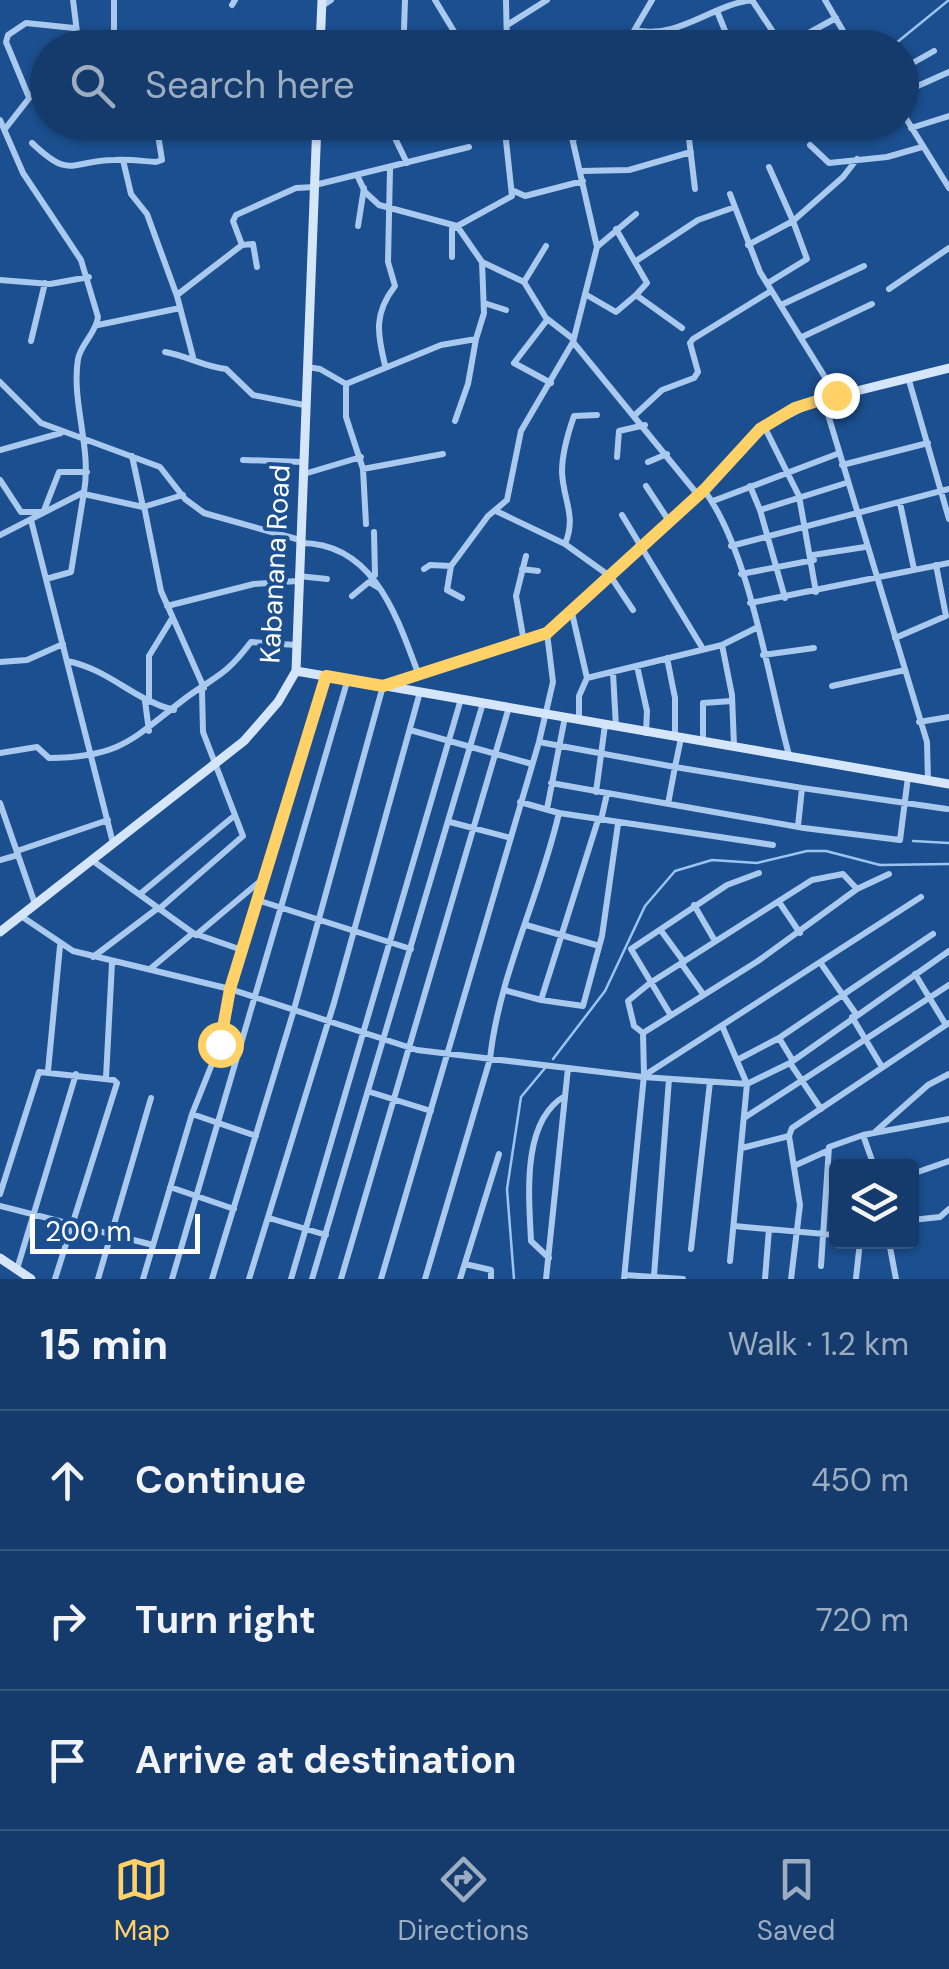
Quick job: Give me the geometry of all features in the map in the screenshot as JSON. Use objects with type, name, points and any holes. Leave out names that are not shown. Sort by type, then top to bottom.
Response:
[{"type":"street","points":[[46,579],[70,572],[87,472],[78,360],[97,325],[89,277],[74,246],[22,173],[2,124],[28,95],[6,42],[8,35],[22,24],[74,28],[72,0]]},
{"type":"street","points":[[114,0],[114,30]]},
{"type":"street","points":[[404,30],[405,0]]},
{"type":"street","points":[[435,0],[453,30]]},
{"type":"street","points":[[506,0],[508,30]]},
{"type":"street","points":[[509,24],[548,0]]},
{"type":"street","points":[[652,0],[636,30],[671,29],[735,2],[753,0],[772,30]]},
{"type":"street","points":[[708,0],[724,30]]},
{"type":"street","points":[[826,0],[843,30]]},
{"type":"street","points":[[322,30],[325,2]]},
{"type":"street","points":[[814,30],[836,18]]},
{"type":"street","points":[[919,59],[934,51]]},
{"type":"street","points":[[919,85],[949,72]]},
{"type":"street","points":[[919,125],[949,116]]},
{"type":"street","points":[[0,151],[9,139]]},
{"type":"street","points":[[32,143],[53,163],[66,168],[123,160],[162,160],[159,140]]},
{"type":"street","name":"Kabanana Road","points":[[0,932],[213,766],[267,717],[296,670],[316,140]]},
{"type":"street","points":[[396,140],[408,164]]},
{"type":"street","points":[[507,140],[514,190]]},
{"type":"street","points":[[689,140],[695,188]]},
{"type":"street","points":[[918,140],[949,188]]},
{"type":"street","points":[[462,598],[447,590],[451,566],[508,494],[521,431],[574,340],[597,247],[573,142]]},
{"type":"street","points":[[810,144],[829,162],[896,155],[922,146]]},
{"type":"street","points":[[242,245],[233,221],[236,215],[298,187],[358,177],[469,147]]},
{"type":"street","points":[[581,170],[629,170],[691,152]]},
{"type":"street","points":[[748,245],[793,221],[843,178],[856,159]]},
{"type":"street","points":[[123,160],[130,194],[147,214],[194,357]]},
{"type":"street","points":[[636,414],[662,390],[694,378],[698,372],[690,343],[807,259],[769,167]]},
{"type":"street","points":[[385,365],[377,332],[380,306],[395,286],[388,262],[390,169]]},
{"type":"street","points":[[358,177],[364,188],[390,211],[440,218],[457,226],[482,262],[524,282],[547,320],[574,340],[667,454],[713,501],[750,604],[789,755]]},
{"type":"street","points":[[514,190],[525,196],[584,181]]},
{"type":"street","points":[[358,226],[364,188]]},
{"type":"street","points":[[452,257],[451,233],[457,226],[486,207],[503,202],[514,190]]},
{"type":"street","points":[[730,194],[748,245],[770,287],[836,395]]},
{"type":"street","points":[[636,261],[698,220],[735,207]]},
{"type":"street","points":[[597,247],[636,214]]},
{"type":"street","points":[[585,294],[616,312],[647,283],[616,229]]},
{"type":"street","points":[[177,296],[242,245],[254,244],[257,267]]},
{"type":"street","points":[[524,282],[546,246]]},
{"type":"street","points":[[890,289],[949,248]]},
{"type":"street","points":[[455,421],[468,384],[484,304],[482,262]]},
{"type":"street","points":[[780,305],[864,266]]},
{"type":"street","points":[[0,280],[45,283],[89,277]]},
{"type":"street","points":[[31,341],[45,283]]},
{"type":"street","points":[[636,295],[682,328]]},
{"type":"street","points":[[484,304],[506,310]]},
{"type":"street","points":[[802,337],[872,304]]},
{"type":"street","points":[[97,325],[180,308]]},
{"type":"street","points":[[547,320],[514,363],[551,383]]},
{"type":"street","points":[[306,367],[320,369],[346,384],[379,372],[385,365],[476,339]]},
{"type":"street","points":[[165,352],[194,357],[209,368],[226,369],[252,395],[304,405]]},
{"type":"street","points":[[383,686],[547,633],[701,492],[764,426],[823,398],[949,368]]},
{"type":"street","points":[[908,377],[947,492],[949,519]]},
{"type":"street","points":[[0,382],[34,419],[132,454],[164,470],[183,495],[208,515],[338,551],[375,576]]},
{"type":"street","points":[[346,384],[346,417],[363,469],[366,524]]},
{"type":"street","points":[[823,398],[864,547],[927,742],[928,781]]},
{"type":"street","points":[[565,544],[572,528],[562,473],[567,439],[574,416],[597,415]]},
{"type":"street","points":[[617,458],[619,431],[644,426]]},
{"type":"street","points":[[764,426],[799,496],[814,557],[816,592]]},
{"type":"street","points":[[0,450],[63,432]]},
{"type":"street","points":[[842,465],[928,443]]},
{"type":"street","points":[[92,958],[159,908],[243,836],[203,732],[203,689],[167,606],[132,454]]},
{"type":"street","points":[[363,469],[443,454]]},
{"type":"street","points":[[648,462],[667,454]]},
{"type":"street","points":[[713,501],[837,454]]},
{"type":"street","points":[[302,474],[361,456]]},
{"type":"street","points":[[243,460],[303,462]]},
{"type":"street","points":[[43,513],[60,472],[87,472]]},
{"type":"street","points":[[0,480],[21,512],[43,513]]},
{"type":"street","points":[[760,510],[846,483]]},
{"type":"street","points":[[646,486],[670,521]]},
{"type":"street","points":[[750,486],[770,535],[785,598]]},
{"type":"street","points":[[731,546],[808,528],[856,511],[947,492]]},
{"type":"street","points":[[0,535],[84,493],[143,507],[183,495]]},
{"type":"street","points":[[900,503],[914,569]]},
{"type":"street","points":[[496,511],[565,544],[611,577],[633,610]]},
{"type":"street","points":[[622,515],[644,545],[703,649]]},
{"type":"street","points":[[31,520],[114,846]]},
{"type":"street","points":[[374,532],[375,576],[418,672]]},
{"type":"street","points":[[741,574],[864,547]]},
{"type":"street","points":[[524,643],[516,596],[526,556]]},
{"type":"street","points":[[750,604],[876,581],[949,562]]},
{"type":"street","points":[[424,569],[430,565],[451,566]]},
{"type":"street","points":[[894,638],[944,617],[947,605],[936,565]]},
{"type":"street","points":[[522,569],[538,572]]},
{"type":"street","points":[[167,606],[254,584],[297,578],[326,580]]},
{"type":"street","points":[[352,596],[369,582],[380,588]]},
{"type":"street","points":[[572,613],[587,678],[578,696],[578,720]]},
{"type":"street","points":[[150,730],[144,714],[150,656],[172,619]]},
{"type":"street","points":[[587,678],[722,645],[756,628]]},
{"type":"street","points":[[381,1279],[539,742],[553,682],[547,633]]},
{"type":"street","points":[[0,752],[37,747],[49,758],[118,747],[150,730],[229,672],[251,642],[296,645]]},
{"type":"street","points":[[0,662],[27,660],[62,644]]},
{"type":"street","points":[[722,645],[732,702],[734,746]]},
{"type":"street","points":[[763,656],[814,648]]},
{"type":"street","points":[[668,658],[678,738],[668,804]]},
{"type":"street","points":[[67,661],[112,675],[147,702],[174,710]]},
{"type":"street","points":[[637,666],[647,711],[646,732]]},
{"type":"street","points":[[296,670],[347,682],[461,698],[949,784]]},
{"type":"street","points":[[832,686],[905,670]]},
{"type":"street","points":[[596,792],[610,727],[613,673]]},
{"type":"street","points":[[143,1279],[192,1114],[220,1044],[230,989],[326,676]]},
{"type":"street","points":[[172,1279],[347,682]]},
{"type":"street","points":[[212,1279],[294,1013],[383,686]]},
{"type":"street","points":[[250,1279],[420,692]]},
{"type":"street","points":[[290,1279],[365,1036],[461,698]]},
{"type":"street","points":[[312,1279],[483,702]]},
{"type":"street","points":[[703,742],[704,703],[732,702]]},
{"type":"street","points":[[342,1279],[508,707]]},
{"type":"street","points":[[918,722],[949,716]]},
{"type":"street","points":[[547,810],[565,717]]},
{"type":"street","points":[[410,730],[532,764]]},
{"type":"street","points":[[539,742],[802,788],[948,808]]},
{"type":"street","points":[[550,782],[900,840],[908,777]]},
{"type":"street","points":[[798,826],[802,788]]},
{"type":"street","points":[[541,1000],[607,794]]},
{"type":"street","points":[[520,802],[618,824],[773,845]]},
{"type":"street","points":[[0,803],[4,828],[36,905]]},
{"type":"street","points":[[425,1279],[490,1059],[494,1023],[559,813]]},
{"type":"street","points":[[140,894],[234,816]]},
{"type":"street","points":[[0,860],[108,820]]},
{"type":"street","points":[[450,822],[510,838]]},
{"type":"street","points":[[504,990],[583,1006],[608,902],[618,824]]},
{"type":"street","points":[[94,861],[195,934],[242,950]]},
{"type":"street","points":[[670,1014],[631,950],[662,932],[694,905],[758,873]]},
{"type":"street","points":[[643,1033],[634,1026],[628,1001],[650,983],[715,940],[829,875],[843,874],[856,889]]},
{"type":"street","points":[[643,1033],[800,933],[856,889],[889,874]]},
{"type":"street","points":[[149,970],[265,878]]},
{"type":"street","points":[[644,1076],[921,897]]},
{"type":"street","points":[[257,900],[411,948]]},
{"type":"street","points":[[779,902],[800,933]]},
{"type":"street","points":[[694,905],[715,940]]},
{"type":"street","points":[[22,916],[60,946],[92,958],[230,989],[384,1042],[490,1059],[747,1084],[792,1062],[949,951]]},
{"type":"street","points":[[526,925],[596,945]]},
{"type":"street","points":[[662,932],[702,994]]},
{"type":"street","points":[[740,1059],[778,1038],[933,934]]},
{"type":"street","points":[[48,1071],[60,946]]},
{"type":"street","points":[[106,1078],[112,963]]},
{"type":"street","points":[[822,964],[882,1067]]},
{"type":"street","points":[[791,1279],[800,1205],[789,1136],[792,1128],[948,1024],[916,974]]},
{"type":"street","points":[[744,1118],[804,1084],[949,985]]},
{"type":"street","points":[[722,1028],[740,1059],[747,1084],[730,1261]]},
{"type":"street","points":[[643,1033],[644,1076],[624,1277],[683,1279]]},
{"type":"street","points":[[778,1038],[822,1109]]},
{"type":"street","points":[[546,1279],[568,1068]]},
{"type":"street","points":[[0,1194],[39,1072],[106,1078],[116,1083],[55,1279]]},
{"type":"street","points":[[17,1269],[76,1074]]},
{"type":"street","points":[[874,1132],[928,1084],[949,1074]]},
{"type":"street","points":[[654,1276],[669,1078]]},
{"type":"street","points":[[691,1249],[710,1081]]},
{"type":"street","points":[[370,1092],[431,1110]]},
{"type":"street","points":[[549,1258],[531,1241],[529,1188],[541,1124],[550,1105],[566,1095]]},
{"type":"street","points":[[98,1279],[151,1098]]},
{"type":"street","points":[[192,1114],[256,1136]]},
{"type":"street","points":[[796,1165],[863,1134],[949,1118]]},
{"type":"street","points":[[863,1134],[872,1159]]},
{"type":"street","points":[[742,1148],[789,1136]]},
{"type":"street","points":[[821,1266],[830,1175],[827,1151]]},
{"type":"street","points":[[460,1279],[499,1154]]},
{"type":"street","points":[[919,1172],[949,1162]]},
{"type":"street","points":[[170,1187],[234,1209]]},
{"type":"street","points":[[0,1206],[152,1246]]},
{"type":"street","points":[[919,1219],[940,1216],[949,1209]]},
{"type":"street","points":[[269,1218],[326,1235]]},
{"type":"street","points":[[734,1226],[829,1234]]},
{"type":"street","points":[[765,1279],[769,1230]]},
{"type":"street","points":[[856,1278],[859,1249]]},
{"type":"street","points":[[890,1249],[896,1279]]},
{"type":"street","points":[[0,1258],[31,1279]]},
{"type":"street","points":[[465,1264],[491,1270],[491,1279]]},
{"type":"waterway","points":[[912,30],[949,0]]},
{"type":"waterway","points":[[913,841],[949,843]]},
{"type":"waterway","points":[[553,1059],[605,991],[645,906],[675,871],[712,860],[757,863],[807,851],[826,851],[880,865],[949,864]]},
{"type":"waterway","points":[[514,1279],[507,1189],[521,1097],[545,1068]]},
{"type":"route","points":[[220,1044],[230,989],[326,676],[383,686],[547,633],[704,490],[760,429],[795,408],[836,395]]}]
